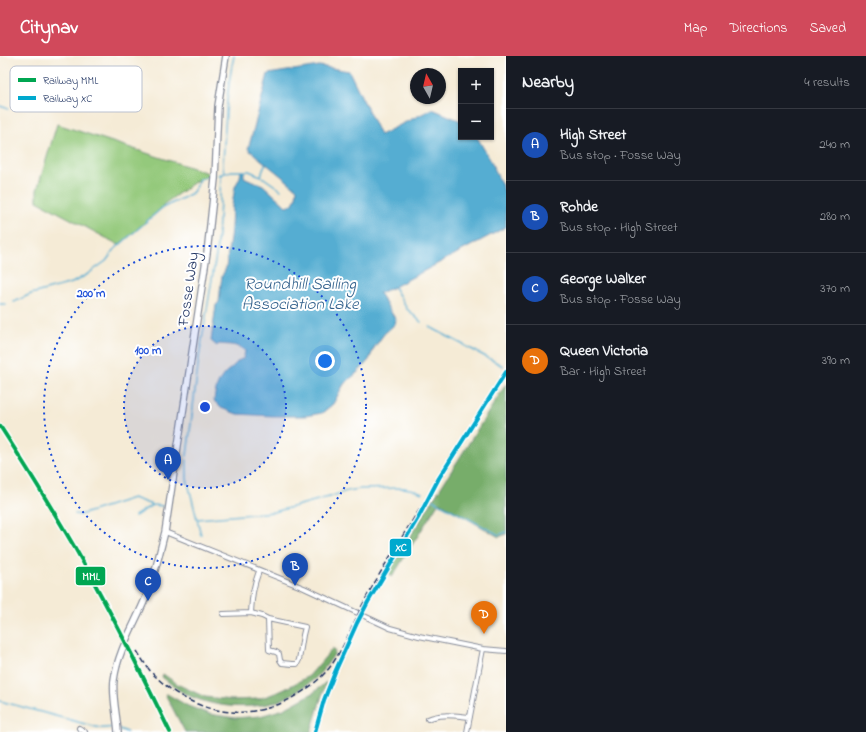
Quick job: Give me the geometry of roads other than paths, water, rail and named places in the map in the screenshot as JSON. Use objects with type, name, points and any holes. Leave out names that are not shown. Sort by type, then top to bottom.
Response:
[{"type":"street","name":"Fosse Way","points":[[118,732],[114,702],[117,664],[146,597],[154,574],[165,532],[207,253],[215,171],[218,106],[226,56]]},
{"type":"street","points":[[165,532],[304,588],[390,628],[419,636],[483,649],[506,652]]},
{"type":"street","points":[[251,613],[254,583],[259,571]]},
{"type":"street","points":[[223,614],[251,613],[290,625],[305,627],[297,664],[282,663],[279,654],[269,650],[268,619]]},
{"type":"street","points":[[467,732],[483,649]]},
{"type":"street","points":[[428,720],[434,716],[452,715],[470,717]]},
{"type":"street","points":[[79,728],[85,732]]},
{"type":"water","name":"Roundhill Sailing Association Lake","points":[[319,66],[349,71],[380,135],[432,109],[458,120],[458,140],[479,140],[492,163],[506,195],[506,227],[394,287],[379,293],[396,320],[395,324],[384,334],[374,348],[369,360],[344,384],[333,404],[322,413],[305,416],[237,414],[221,408],[214,401],[217,385],[221,378],[238,361],[243,359],[245,351],[240,347],[233,345],[219,344],[217,346],[211,341],[216,305],[219,302],[222,276],[226,268],[235,187],[241,171],[244,171],[244,177],[263,185],[286,206],[293,204],[296,197],[297,189],[248,149],[268,74]]},
{"type":"waterway","points":[[224,173],[223,165],[226,110],[234,56]]},
{"type":"waterway","points":[[0,106],[9,109]]},
{"type":"waterway","points":[[261,176],[265,164]]},
{"type":"waterway","points":[[218,175],[232,171],[249,171],[261,176],[281,190]]},
{"type":"waterway","points":[[187,456],[199,358],[216,255],[221,174]]},
{"type":"waterway","points":[[14,302],[31,294],[72,283],[88,274],[106,261],[115,249],[162,208],[192,193],[197,186],[199,179],[214,175]]},
{"type":"waterway","points":[[394,287],[407,309],[421,322]]},
{"type":"waterway","points":[[0,304],[6,304]]},
{"type":"waterway","points":[[430,327],[503,366]]},
{"type":"waterway","points":[[187,460],[187,479],[201,535]]},
{"type":"waterway","points":[[197,519],[274,512],[347,491],[360,489],[404,488],[422,493]]},
{"type":"waterway","points":[[75,514],[80,515],[133,498],[152,505],[164,506]]},
{"type":"waterway","points":[[433,500],[499,535],[506,532]]},
{"type":"waterway","points":[[135,516],[152,505]]},
{"type":"waterway","points":[[0,701],[100,728],[116,728]]},
{"type":"waterway","points":[[119,729],[127,732]]},
{"type":"railway","points":[[137,651],[151,672],[169,688],[184,698],[218,710],[236,712],[254,711],[272,707],[296,696],[317,681],[330,667],[345,643],[374,584],[439,478]]},
{"type":"rail line","name":"XC","points":[[315,732],[324,700],[335,672],[368,602],[418,518],[439,478],[506,372]]},
{"type":"rail line","name":"MML","points":[[0,426],[48,502],[88,571],[124,639],[170,732]]},
{"type":"place","name":"High Street","points":[[168,480]]},
{"type":"place","name":"Rohde","points":[[295,586]]},
{"type":"place","name":"George Walker","points":[[148,601]]},
{"type":"place","name":"Queen Victoria","points":[[484,634]]}]
